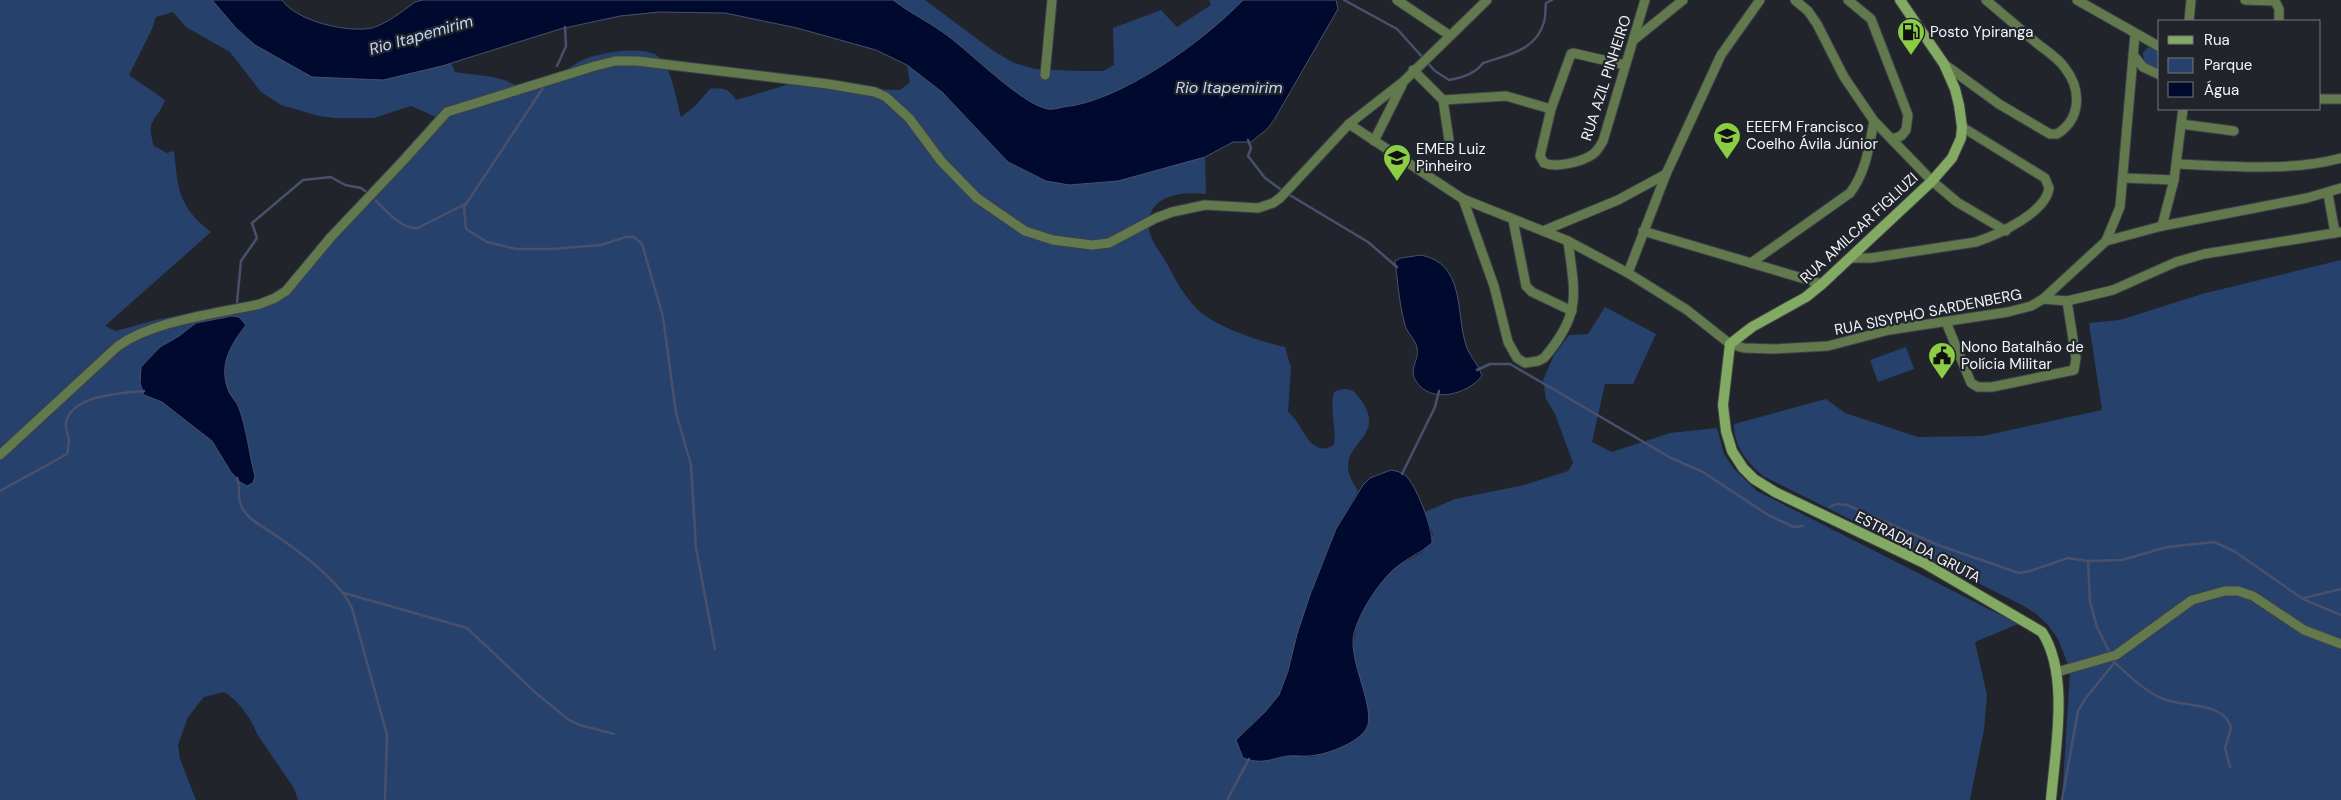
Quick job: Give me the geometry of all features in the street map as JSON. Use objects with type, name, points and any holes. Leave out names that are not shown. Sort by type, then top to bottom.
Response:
[{"type":"main road","points":[[1900,0],[1944,64],[1955,89],[1962,127]]},
{"type":"main road","name":"RUA AMILCAR FIGLIUZI","points":[[1730,344],[1752,327],[1798,302],[1855,258],[1932,181],[1952,158],[1957,148],[1962,127]]},
{"type":"main road","name":"ESTRADA DA GRUTA","points":[[1730,344],[1723,405],[1726,431],[1732,451],[1742,468],[1775,492],[1924,564],[2042,632],[2050,645],[2057,672],[2057,721],[2051,800]]},
{"type":"street","points":[[1045,75],[1052,0]]},
{"type":"street","points":[[1397,0],[1449,35]]},
{"type":"street","points":[[0,454],[118,346],[134,335],[153,328],[260,304],[275,298],[286,290],[331,237],[447,112],[595,66],[615,62],[637,61],[828,84],[874,92],[886,97],[909,118],[940,161],[977,198],[1025,231],[1053,240],[1092,245],[1109,244],[1156,218],[1195,206],[1253,208],[1272,203],[1282,196],[1349,124],[1404,81],[1428,55],[1487,0]]},
{"type":"street","name":"RUA AZIL PINHEIRO","points":[[1551,109],[1540,156],[1541,160],[1553,165],[1590,157],[1598,151],[1603,141],[1625,65],[1635,39],[1644,0]]},
{"type":"street","points":[[1635,39],[1683,0]]},
{"type":"street","points":[[1628,273],[1666,174],[1721,55],[1760,0]]},
{"type":"street","points":[[1795,0],[1817,24],[1844,77],[1874,121],[1932,181],[1957,202],[2006,230]]},
{"type":"street","points":[[1848,0],[1871,19],[1908,116],[1906,130],[1901,136],[1892,139]]},
{"type":"street","points":[[1944,64],[1999,104],[2050,134],[2057,134],[2068,127],[2076,110],[2075,93],[2070,75],[2059,60],[1986,0]]},
{"type":"street","points":[[2077,0],[2158,46]]},
{"type":"street","points":[[2189,20],[2191,0]]},
{"type":"street","points":[[2246,0],[2274,0],[2278,5],[2279,20]]},
{"type":"street","points":[[2106,241],[2120,207],[2135,34]]},
{"type":"street","points":[[1443,100],[1506,96],[1551,109],[1571,54],[1625,65]]},
{"type":"street","points":[[2133,55],[2148,70],[2158,74]]},
{"type":"street","points":[[1413,70],[1443,100],[1449,140]]},
{"type":"street","points":[[1374,141],[1404,81]]},
{"type":"street","points":[[2321,99],[2341,99]]},
{"type":"street","points":[[2162,226],[2177,164],[2183,110]]},
{"type":"street","points":[[1751,263],[1850,193],[1857,184],[1868,156],[1874,121]]},
{"type":"street","points":[[1349,124],[1463,199],[1568,240],[1628,273],[1687,310],[1730,344]]},
{"type":"street","points":[[2181,124],[2234,131]]},
{"type":"street","points":[[1855,258],[1976,242],[2020,222],[2045,198],[2048,193],[2048,183],[2041,175],[1962,127]]},
{"type":"street","points":[[2177,164],[2231,166],[2312,164],[2341,158]]},
{"type":"street","points":[[1543,231],[1618,200],[1666,174]]},
{"type":"street","points":[[2123,178],[2174,180]]},
{"type":"street","name":"RUA SISYPHO SARDENBERG","points":[[1730,344],[1774,349],[1828,346],[1890,330],[2008,312],[2031,306],[2043,299],[2106,241],[2162,226],[2328,194],[2341,188]]},
{"type":"street","points":[[2043,299],[2067,301],[2113,290],[2176,262],[2204,254],[2338,232],[2328,194]]},
{"type":"street","points":[[1463,199],[1494,286],[1508,342],[1517,358],[1526,363],[1532,363],[1544,358],[1567,324],[1572,311],[1574,297],[1568,240]]},
{"type":"street","points":[[1513,220],[1524,280],[1532,292],[1572,311]]},
{"type":"street","points":[[1643,231],[1822,284]]},
{"type":"street","points":[[1946,322],[1971,383],[1978,387],[1992,388],[2074,370],[2076,358],[2067,301]]},
{"type":"street","points":[[2057,672],[2116,655],[2192,600],[2225,591],[2246,592],[2304,630],[2341,644]]},
{"type":"green space","points":[[0,0],[212,0],[236,28],[255,45],[312,77],[442,66],[451,63],[455,72],[492,77],[520,87],[526,87],[547,81],[585,59],[620,51],[645,51],[654,54],[665,65],[671,79],[681,117],[695,106],[710,89],[719,88],[725,90],[731,93],[736,100],[813,77],[864,89],[900,90],[910,82],[907,65],[942,92],[1008,162],[1046,181],[1205,157],[1206,194],[1186,193],[1167,198],[1159,202],[1149,218],[1151,238],[1180,287],[1198,310],[1216,323],[1251,337],[1285,347],[1291,368],[1288,412],[1312,444],[1318,448],[1334,445],[1335,432],[1332,405],[1334,392],[1344,389],[1353,391],[1363,403],[1368,414],[1369,423],[1367,430],[1349,458],[1348,470],[1358,491],[1336,529],[1310,595],[1279,695],[1265,712],[1236,740],[1281,758],[1292,755],[1313,757],[1366,701],[1354,653],[1356,630],[1365,607],[1378,586],[1397,566],[1423,551],[1427,545],[1433,534],[1425,512],[1455,499],[1524,485],[1568,471],[1573,463],[1555,414],[1546,399],[1543,380],[1554,355],[1569,335],[1588,334],[1605,307],[1656,334],[1633,384],[1605,384],[1592,442],[1612,452],[1670,433],[1717,428],[1724,454],[1734,469],[1757,491],[2018,624],[1975,642],[1987,695],[1984,729],[1970,800],[298,800],[294,788],[257,734],[248,716],[224,692],[204,697],[188,717],[178,745],[180,759],[196,800],[0,800]],"holes":[[[173,12],[186,27],[230,52],[261,92],[281,105],[319,116],[335,118],[374,118],[411,106],[436,117],[343,218],[277,297],[155,320],[116,331],[105,326],[211,232],[200,223],[186,205],[179,187],[174,151],[167,153],[154,146],[151,125],[165,100],[129,75],[156,17]],[[246,325],[227,356],[225,373],[229,392],[242,416],[255,476],[231,472],[212,441],[162,402],[141,367],[160,347],[179,336],[191,326]]]},
{"type":"green space","points":[[893,0],[925,0],[992,50],[1014,63],[1035,69],[1103,71],[1114,65],[1113,28],[1161,10],[1177,27],[1211,5],[1209,0],[1243,0],[1184,51],[1135,82],[1086,103],[1048,109],[1036,105],[1023,97],[952,39]]},
{"type":"green space","points":[[2148,47],[2158,50],[2158,69],[2150,67],[2146,63],[2143,53]]},
{"type":"green space","points":[[2341,260],[2341,800],[2062,800],[2070,672],[2058,639],[2048,625],[2035,613],[2020,604],[1763,476],[1742,453],[1736,440],[1734,424],[1826,399],[1845,413],[1918,437],[1983,436],[2102,410],[2089,323],[2120,320],[2202,294]]},
{"type":"green space","points":[[1906,347],[1914,369],[1878,382],[1870,360]]},
{"type":"water","name":"Rio Itapemirim","points":[[212,0],[282,0],[298,14],[323,24],[349,29],[362,29],[383,24],[415,2],[423,0],[893,0],[952,39],[1023,97],[1036,105],[1050,109],[1086,103],[1135,82],[1184,51],[1243,0],[1336,0],[1338,9],[1274,120],[1267,129],[1251,142],[1233,142],[1205,157],[1118,181],[1069,185],[1046,181],[1008,162],[942,92],[907,65],[876,50],[797,28],[725,13],[659,12],[620,16],[560,29],[442,66],[383,80],[312,77],[255,45],[236,28]]},
{"type":"water","points":[[1421,255],[1435,260],[1445,268],[1451,278],[1456,289],[1466,347],[1482,376],[1468,388],[1459,392],[1440,395],[1431,393],[1416,381],[1414,376],[1417,348],[1406,328],[1403,317],[1395,261],[1401,258]]},
{"type":"water","points":[[232,316],[239,317],[246,325],[227,356],[225,373],[229,392],[242,416],[255,476],[253,483],[247,486],[240,482],[231,472],[212,441],[162,402],[144,395],[140,383],[141,367],[160,347],[196,323]]},
{"type":"water","points":[[1391,470],[1405,475],[1414,487],[1427,518],[1432,543],[1398,565],[1388,575],[1370,598],[1354,633],[1355,657],[1368,710],[1369,721],[1366,729],[1351,742],[1322,754],[1290,756],[1266,761],[1243,758],[1236,740],[1265,712],[1279,695],[1310,595],[1336,529],[1363,485],[1370,478]]},
{"type":"waterway","points":[[1344,0],[1397,29],[1435,71],[1449,80],[1468,74],[1476,70],[1483,63],[1528,46],[1540,32],[1545,20],[1546,3],[1552,0]]},
{"type":"waterway","points":[[557,66],[566,46],[565,27]]},
{"type":"waterway","points":[[545,85],[464,207],[466,229],[487,242],[516,249],[552,249],[601,245],[626,237],[634,237],[642,244],[663,317],[676,413],[691,465],[696,548],[715,649]]},
{"type":"waterway","points":[[1248,140],[1251,148],[1248,156],[1265,178],[1283,191]]},
{"type":"waterway","points":[[237,302],[241,261],[257,238],[252,223],[303,180],[331,177],[345,185],[361,188],[365,191]]},
{"type":"waterway","points":[[1288,194],[1368,242],[1397,267]]},
{"type":"waterway","points":[[376,201],[395,219],[412,228],[418,228],[465,204]]},
{"type":"waterway","points":[[1477,370],[1490,364],[1510,364],[1671,458],[1703,472],[1768,515],[1794,527],[1803,526]]},
{"type":"waterway","points":[[0,491],[67,454],[69,439],[66,423],[70,414],[77,406],[98,397],[144,391]]},
{"type":"waterway","points":[[1402,474],[1435,407],[1439,391]]},
{"type":"waterway","points":[[237,478],[240,503],[247,515],[321,570],[339,588],[352,608],[387,735],[385,800]]},
{"type":"waterway","points":[[1830,507],[1836,504],[1847,505],[1938,545],[2019,573],[2068,558],[2088,561],[2122,560],[2167,547],[2214,542],[2234,551],[2303,599],[2341,615]]},
{"type":"waterway","points":[[2088,561],[2090,602],[2097,627],[2110,653]]},
{"type":"waterway","points":[[2304,598],[2341,589]]},
{"type":"waterway","points":[[344,593],[467,628],[536,693],[569,720],[580,725],[614,734]]},
{"type":"waterway","points":[[2113,661],[2136,682],[2156,696],[2203,707],[2221,714],[2231,728],[2225,748],[2230,767]]},
{"type":"waterway","points":[[2062,800],[2078,711],[2085,699],[2115,662]]},
{"type":"waterway","points":[[1227,800],[1249,759]]},
{"type":"place","name":"Posto Ypiranga","points":[[1911,56]]},
{"type":"place","name":"EEEFM Francisco Coelho Ávila Júnior","points":[[1727,160]]},
{"type":"place","name":"EMEB Luiz Pinheiro","points":[[1397,182]]},
{"type":"place","name":"Nono Batalhão de Polícia Militar","points":[[1942,380]]}]
